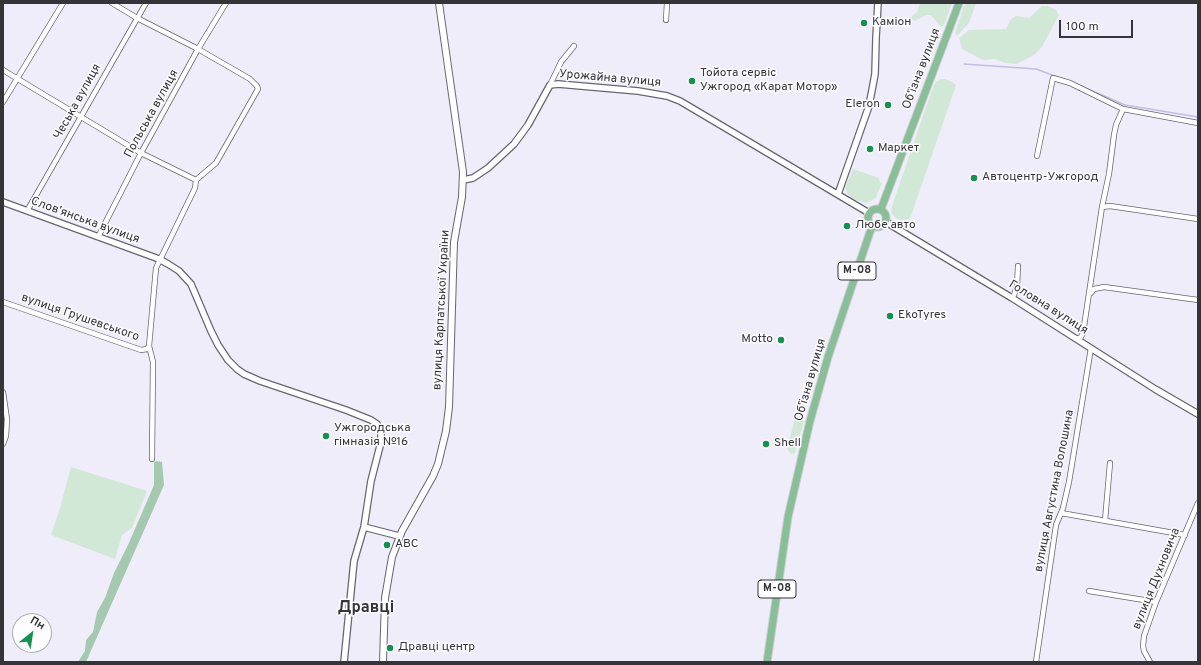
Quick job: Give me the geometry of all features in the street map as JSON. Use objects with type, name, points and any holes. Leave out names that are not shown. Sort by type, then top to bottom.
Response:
[{"type":"highway","name":"Обʼїзна вулиця","points":[[881,209],[959,3]]},
{"type":"highway","points":[[874,209],[881,209],[885,213],[887,219],[886,222],[878,228],[872,226],[868,222],[869,213],[874,209]]},
{"type":"highway","name":"Обʼїзна вулиця","points":[[767,662],[788,517],[810,421],[828,357],[872,226]]},
{"type":"main road","name":"вулиця Карпатської України","points":[[384,662],[385,598],[387,579],[392,557],[399,536],[436,470],[446,432],[449,407],[454,242],[461,203],[463,172],[439,3]]},
{"type":"street","points":[[3,102],[63,3]]},
{"type":"street","points":[[112,3],[137,18],[198,49],[250,79],[258,86],[258,89],[216,163],[196,180],[195,188],[154,274],[149,346],[153,362],[152,459]]},
{"type":"street","name":"Чеська вулиця","points":[[27,211],[146,3]]},
{"type":"street","name":"Польська вулиця","points":[[98,237],[198,49],[226,3]]},
{"type":"street","points":[[666,20],[667,3]]},
{"type":"street","points":[[869,213],[838,194],[869,106],[875,74],[878,3]]},
{"type":"street","name":"Урожайна вулиця","points":[[463,180],[473,178],[488,168],[514,144],[528,125],[561,62],[574,46]]},
{"type":"street","points":[[3,70],[142,153],[196,180]]},
{"type":"street","points":[[1037,156],[1053,78],[1070,83],[1123,109],[1198,123]]},
{"type":"street","name":"Урожайна вулиця","points":[[550,85],[558,84],[638,91],[667,96],[690,106],[838,194]]},
{"type":"street","points":[[1076,339],[1081,337],[1083,333],[1114,135],[1116,125],[1123,109]]},
{"type":"street","name":"Словʼянська вулиця","points":[[3,202],[160,259],[179,271],[191,284],[214,338],[228,360],[237,369],[260,381],[346,410],[377,424],[381,434],[381,442],[371,481],[364,527]]},
{"type":"street","points":[[1102,207],[1117,207],[1198,219]]},
{"type":"street","name":"Головна вулиця","points":[[886,222],[1012,298],[1155,389],[1198,414]]},
{"type":"street","points":[[1012,298],[1017,286],[1018,266]]},
{"type":"street","points":[[1090,294],[1094,289],[1104,287],[1198,300]]},
{"type":"street","name":"вулиця Грушевського","points":[[3,302],[141,350],[149,346]]},
{"type":"street","name":"вулиця Августина Волошина","points":[[1036,662],[1056,525],[1061,514],[1069,482],[1091,348]]},
{"type":"street","points":[[3,392],[7,419],[6,436],[3,444]]},
{"type":"street","points":[[1105,521],[1110,463]]},
{"type":"street","name":"вулиця Духновича","points":[[1150,662],[1144,651],[1143,640],[1156,602],[1196,512],[1198,503]]},
{"type":"street","points":[[1061,514],[1185,535]]},
{"type":"street","points":[[344,662],[354,561],[364,527],[399,536]]},
{"type":"street","points":[[1089,591],[1156,602]]},
{"type":"green space","points":[[920,3],[952,3],[944,25],[941,27],[931,15],[926,15],[915,21],[910,18],[917,12]]},
{"type":"green space","points":[[965,3],[976,3],[969,23],[957,36],[955,33]]},
{"type":"green space","points":[[1042,6],[1055,9],[1059,15],[1042,47],[1034,55],[1017,64],[1005,63],[994,59],[983,60],[962,49],[959,38],[969,30],[1006,29],[1011,19],[1016,16],[1029,18]]},
{"type":"green space","points":[[941,79],[945,79],[956,85],[910,219],[900,220],[891,212],[892,206],[933,87],[936,82]]},
{"type":"green space","points":[[853,169],[879,178],[880,182],[882,183],[876,197],[873,200],[866,203],[852,198],[847,193],[845,187]]},
{"type":"green space","points":[[799,417],[804,421],[795,453],[791,454],[787,449],[795,418]]},
{"type":"green space","points":[[154,462],[162,462],[164,485],[86,662],[78,662],[85,651],[86,640],[93,632],[97,612],[105,598],[114,573],[154,485]]},
{"type":"green space","points":[[71,467],[147,491],[132,528],[122,535],[115,559],[51,535]]},
{"type":"waterway","points":[[964,64],[1036,69],[1066,80]]},
{"type":"waterway","points":[[1081,86],[1125,105],[1198,117]]},
{"type":"place","name":"Каміон","points":[[864,23]]},
{"type":"place","name":"Тойота сервіс Ужгород «Карат Мотор»","points":[[692,81]]},
{"type":"place","name":"Eleron","points":[[888,105]]},
{"type":"place","name":"Маркет","points":[[870,149]]},
{"type":"place","name":"Автоцентр-Ужгород","points":[[974,178]]},
{"type":"place","name":"Любе авто","points":[[847,226]]},
{"type":"place","name":"EkoTyres","points":[[890,316]]},
{"type":"place","name":"Motto","points":[[781,340]]},
{"type":"place","name":"Ужгородська гімназія №16","points":[[326,436]]},
{"type":"place","name":"Shell","points":[[766,444]]},
{"type":"place","name":"ABC","points":[[387,545]]},
{"type":"place","name":"Дравці центр","points":[[390,648]]},
{"type":"district","name":"Дравці","points":[[366,609]]}]
